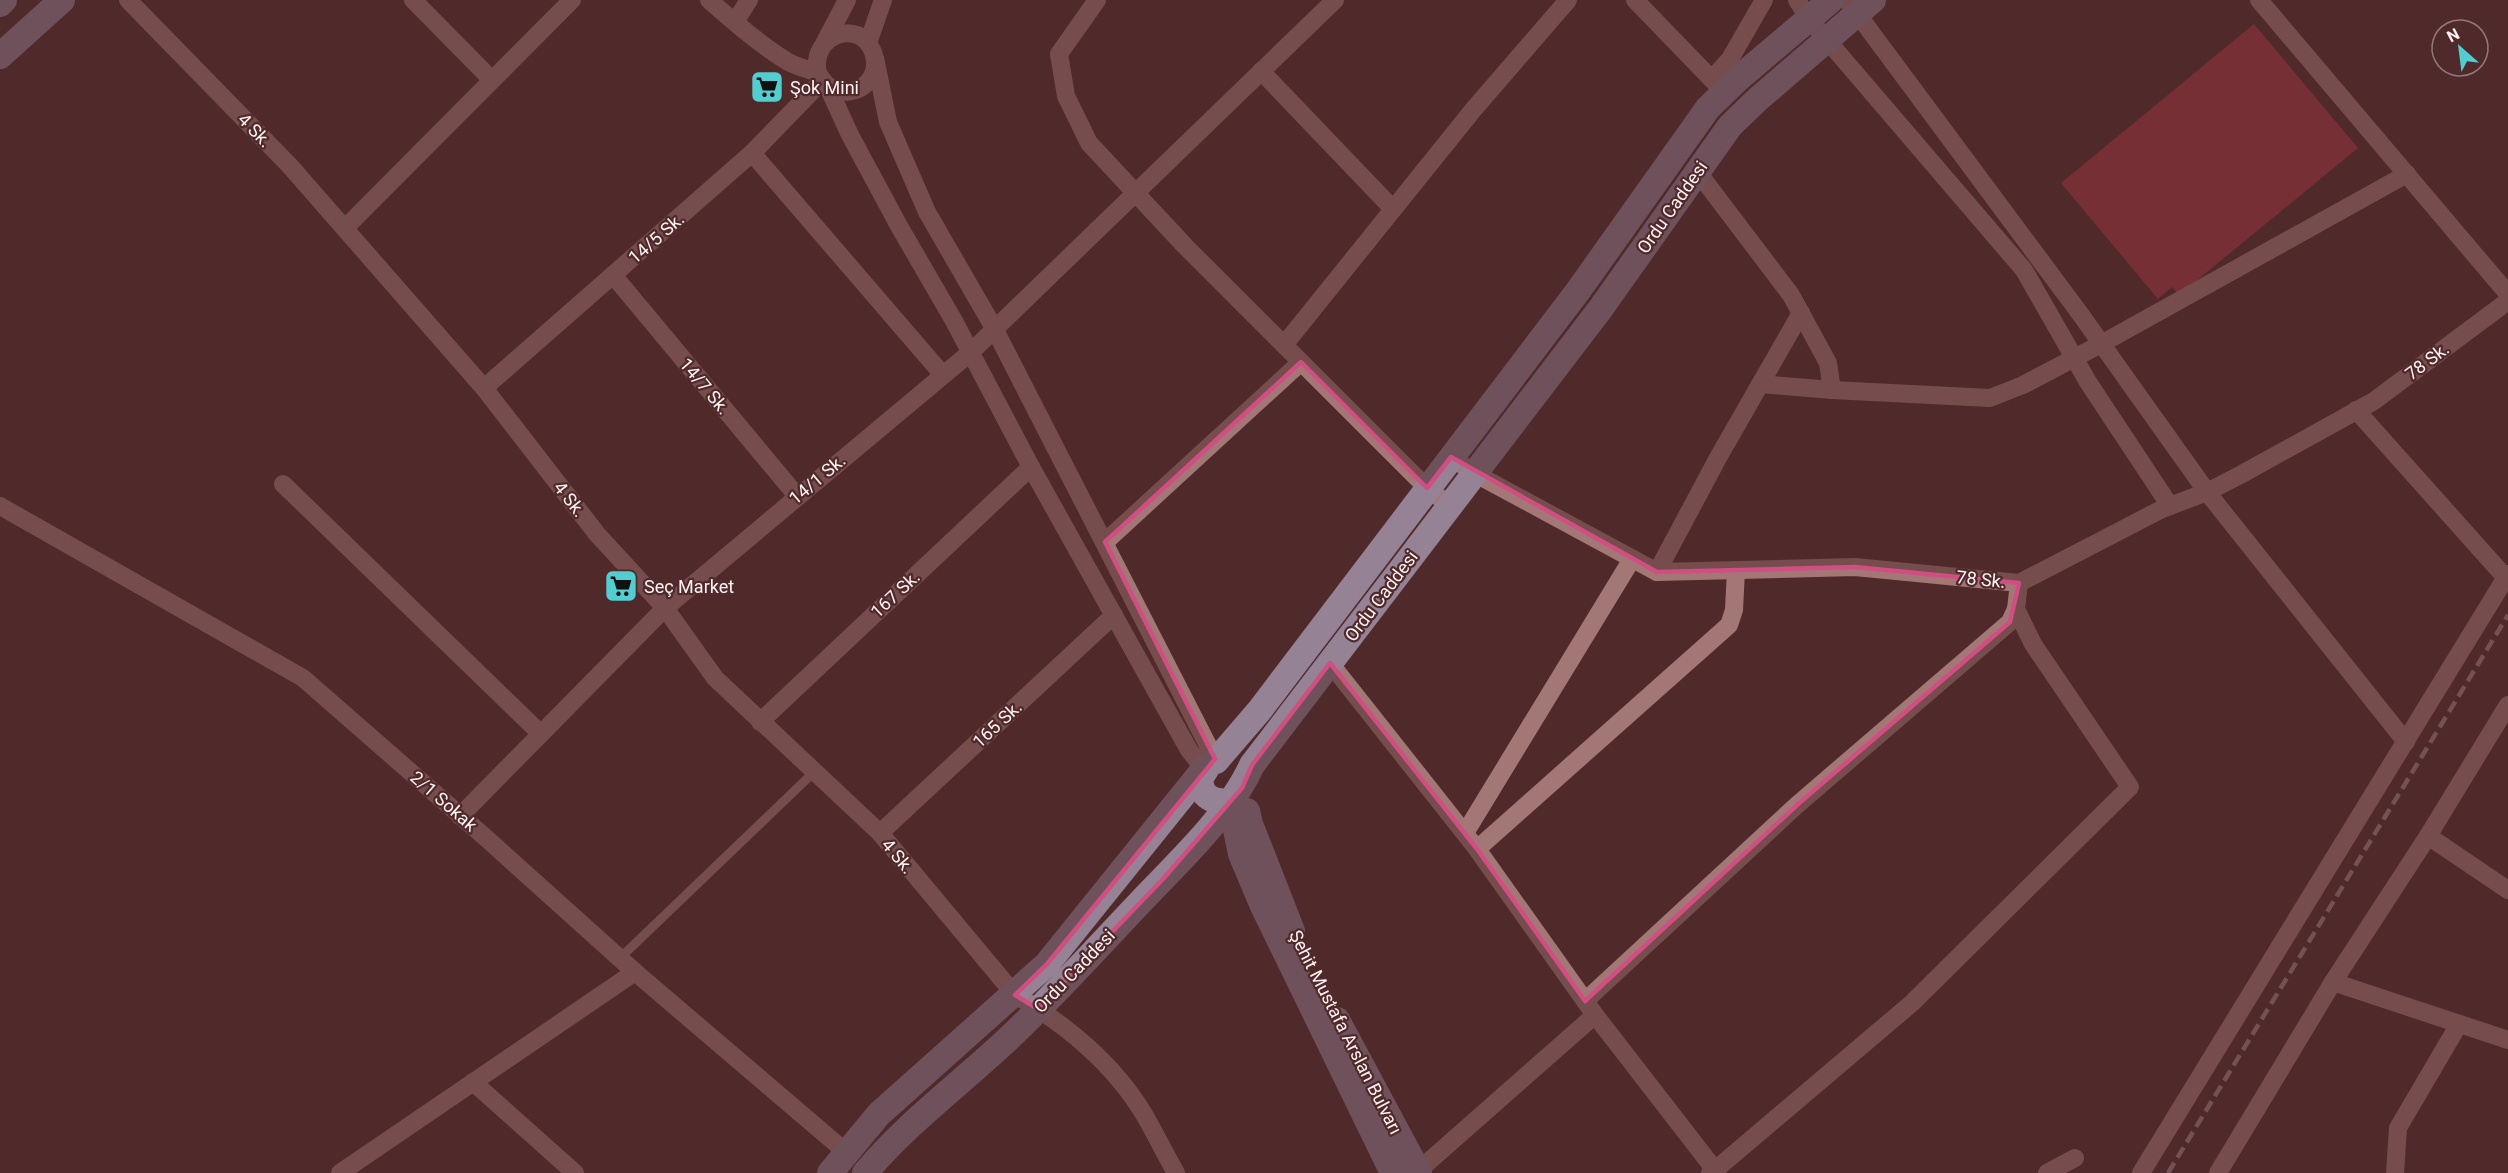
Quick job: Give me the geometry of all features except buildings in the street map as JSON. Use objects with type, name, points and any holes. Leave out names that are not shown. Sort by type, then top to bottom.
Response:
[{"type":"main road","points":[[0,4],[4,0]]},
{"type":"main road","points":[[0,56],[62,0]]},
{"type":"main road","name":"Ordu Caddesi","points":[[830,1173],[879,1114],[1015,995],[1047,964],[1210,765],[1259,711],[1578,291],[1708,108],[1718,85],[1803,9],[1831,0]]},
{"type":"main road","name":"Ordu Caddesi","points":[[866,1171],[900,1134],[1008,1039],[1163,879],[1238,789],[1252,765],[1601,308],[1730,126],[1828,39],[1859,5]]},
{"type":"main road","points":[[1223,760],[1236,766],[1238,789],[1219,802],[1204,793],[1200,779],[1210,765],[1223,760]]},
{"type":"main road","name":"Şehit Mustafa Arslan Bulvarı","points":[[1238,789],[1301,954],[1410,1172]]},
{"type":"main road","points":[[847,1153],[866,1171]]},
{"type":"street","name":"4 Sk.","points":[[128,0],[290,165],[484,388],[597,534],[665,608],[715,678],[813,773],[880,833],[1015,995]]},
{"type":"street","points":[[413,0],[492,80]]},
{"type":"street","points":[[345,228],[573,0]]},
{"type":"street","points":[[709,0],[786,61],[847,93],[866,85],[875,68],[872,51],[883,0]]},
{"type":"street","points":[[735,22],[749,0]]},
{"type":"street","points":[[847,0],[817,57],[823,80],[850,135],[971,352],[1031,467],[1189,750],[1210,765]]},
{"type":"street","name":"14/1 Sk.","points":[[460,816],[665,608],[971,352],[1335,0]]},
{"type":"street","points":[[1284,345],[1473,110],[1568,0]]},
{"type":"street","points":[[1635,0],[1718,85],[1730,59],[1764,0]]},
{"type":"street","points":[[2259,0],[2508,294]]},
{"type":"street","points":[[1091,2],[1059,54],[1066,96],[1089,143],[1284,345],[1427,488],[1449,505]]},
{"type":"street","points":[[1859,5],[2207,492],[2406,742]]},
{"type":"street","points":[[1803,9],[2024,270],[2074,358],[2170,506]]},
{"type":"street","points":[[825,42],[842,34],[852,34],[872,51],[888,122],[927,212],[994,328],[1105,542],[1210,765]]},
{"type":"street","points":[[1261,71],[1394,209]]},
{"type":"street","name":"14/5 Sk.","points":[[484,388],[752,153],[823,80]]},
{"type":"street","points":[[752,153],[943,375]]},
{"type":"street","points":[[1697,171],[1791,295],[1828,363],[1832,390]]},
{"type":"street","points":[[1760,384],[1990,398],[2023,385],[2101,344],[2407,174]]},
{"type":"street","name":"14/7 Sk.","points":[[613,275],[797,496]]},
{"type":"street","name":"78 Sk.","points":[[1451,457],[1474,473],[1657,572],[1855,567],[2019,583],[2170,506],[2207,492],[2374,401],[2508,301]]},
{"type":"street","points":[[1657,572],[1801,313]]},
{"type":"street","points":[[1105,542],[1301,362]]},
{"type":"street","points":[[2141,1173],[2507,576],[2356,410]]},
{"type":"street","name":"167 Sk.","points":[[760,722],[1031,467]]},
{"type":"street","points":[[283,484],[541,734]]},
{"type":"street","name":"2/1 Sokak","points":[[0,506],[303,678],[619,959],[847,1153]]},
{"type":"street","points":[[1465,833],[1632,559]]},
{"type":"street","points":[[1478,849],[1729,625],[1734,610],[1736,570]]},
{"type":"street","points":[[1410,1172],[1590,1008],[1797,805],[2010,622],[2016,609],[2019,583]]},
{"type":"street","points":[[1330,663],[1478,849],[1590,1008],[1715,1172],[1911,1003],[2130,787],[2033,644],[2016,609]]},
{"type":"street","name":"165 Sk.","points":[[880,833],[1114,615]]},
{"type":"street","points":[[2218,1173],[2333,981],[2428,836],[2508,705]]},
{"type":"street","points":[[2428,836],[2508,890]]},
{"type":"street","points":[[340,1173],[634,972]]},
{"type":"street","points":[[2333,981],[2508,1040]]},
{"type":"street","points":[[1015,995],[1038,1008],[1104,1061],[1144,1114],[1171,1171]]},
{"type":"street","points":[[2395,1173],[2398,1128],[2459,1024]]},
{"type":"street","points":[[473,1082],[566,1170]]},
{"type":"street","points":[[2047,1173],[2075,1158]]},
{"type":"lane","points":[[619,959],[813,773]]},
{"type":"highlighted area","points":[[1301,362],[1427,488],[1451,457],[1657,572],[1855,567],[2019,583],[2010,622],[1797,805],[1585,1001],[1477,849],[1330,663],[1252,765],[1242,788],[1163,879],[1038,1009],[1015,995],[1047,964],[1215,759],[1105,542]]},
{"type":"railway","points":[[2168,1173],[2508,615]]},
{"type":"place","name":"Şok Mini","points":[[767,87]]},
{"type":"place","name":"Seç Market","points":[[621,586]]}]
